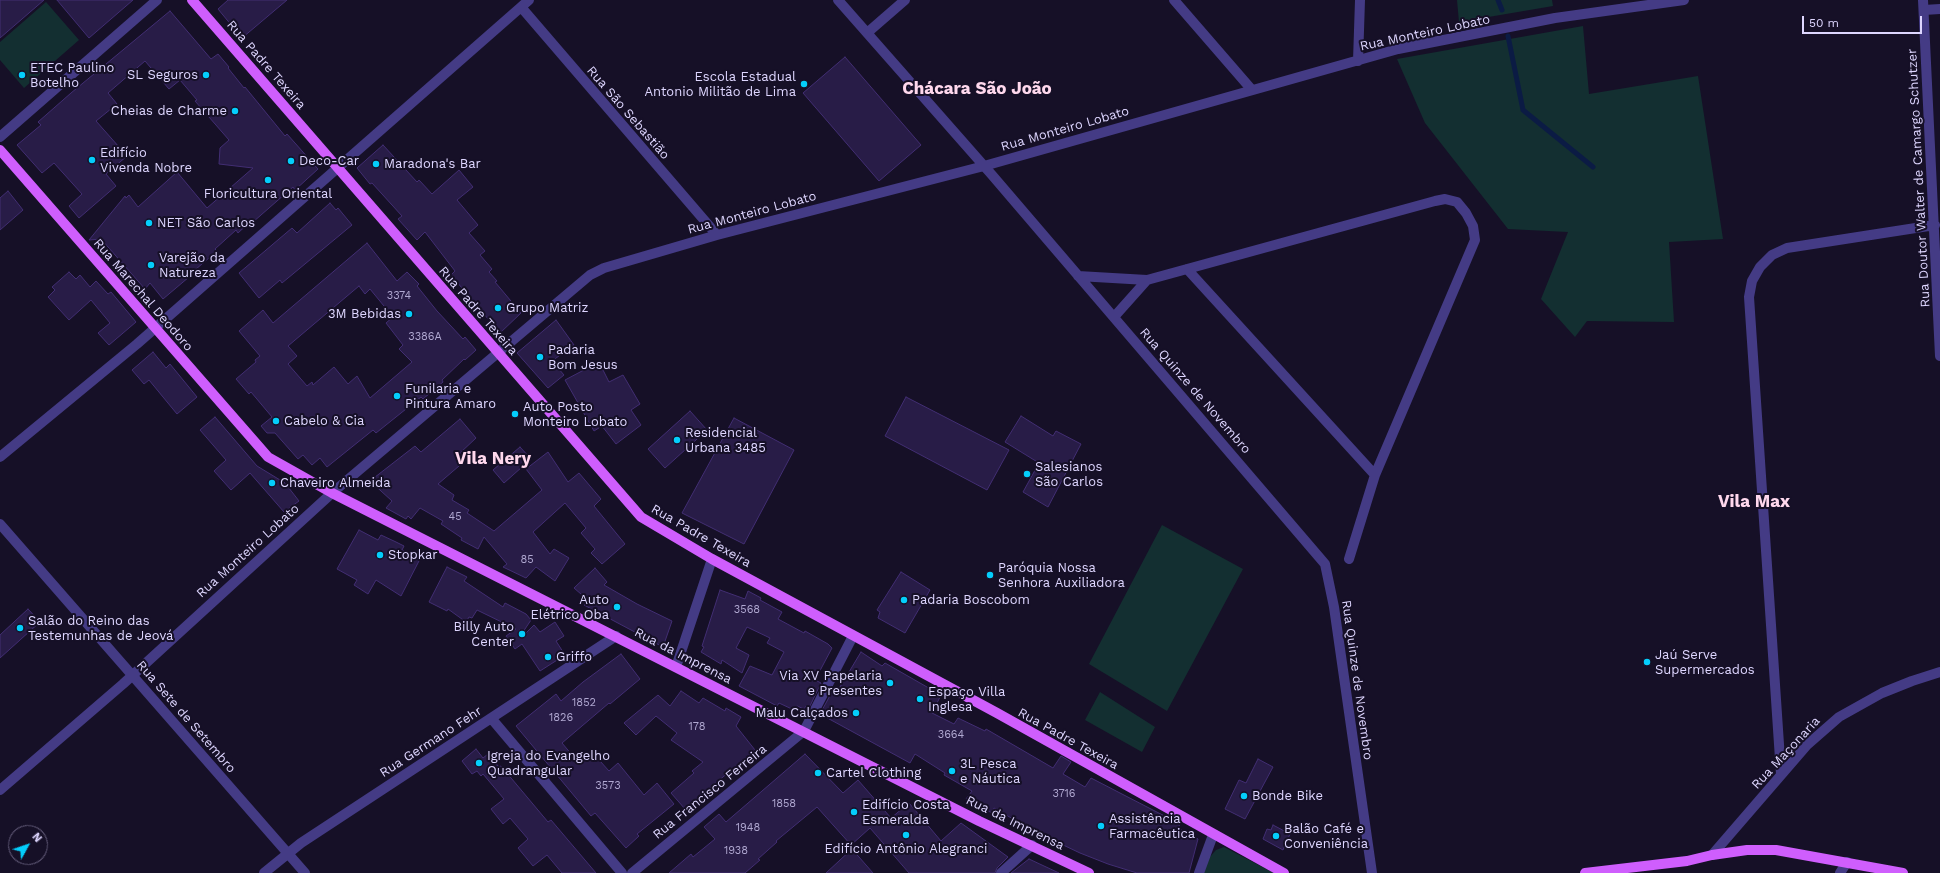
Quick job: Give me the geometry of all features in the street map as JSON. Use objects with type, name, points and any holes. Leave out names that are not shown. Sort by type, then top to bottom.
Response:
[{"type":"main road","name":"Rua Padre Texeira","points":[[192,0],[338,166],[641,518],[853,636],[997,713],[1213,835],[1284,873]]},
{"type":"main road","name":"Rua Marechal Deodoro","points":[[0,150],[268,457]]},
{"type":"main road","name":"Rua da Imprensa","points":[[268,457],[332,493],[979,821],[1089,873]]},
{"type":"main road","points":[[1586,873],[1687,861],[1712,855],[1747,850],[1776,850],[1903,873]]},
{"type":"street","points":[[0,137],[157,0]]},
{"type":"street","points":[[0,457],[154,328],[529,0]]},
{"type":"street","name":"Rua Quinze de Novembro","points":[[838,0],[984,166],[1325,564],[1334,607],[1372,873]]},
{"type":"street","points":[[867,33],[905,0]]},
{"type":"street","points":[[1174,0],[1252,90]]},
{"type":"street","points":[[1358,61],[1360,0]]},
{"type":"street","name":"Rua Monteiro Lobato","points":[[0,790],[133,674],[332,493],[590,275],[604,268],[717,235],[984,166],[1398,49],[1555,18],[1684,0]]},
{"type":"street","points":[[1923,5],[1940,9]]},
{"type":"street","name":"Rua Doutor Walter de Camargo Schutzer","points":[[1923,5],[1935,130],[1935,225],[1938,237],[1940,356]]},
{"type":"street","name":"Rua São Sebastião","points":[[520,8],[717,235]]},
{"type":"street","points":[[1078,276],[1147,280],[1434,201],[1445,199],[1457,202],[1466,213],[1473,226],[1475,240],[1375,475],[1349,559]]},
{"type":"street","points":[[1781,774],[1749,297],[1752,281],[1760,267],[1772,255],[1787,248],[1935,225]]},
{"type":"street","points":[[1187,269],[1375,475]]},
{"type":"street","points":[[1114,317],[1147,280]]},
{"type":"street","name":"Rua Sete de Setembro","points":[[0,524],[133,674],[305,873]]},
{"type":"street","points":[[676,667],[712,558]]},
{"type":"street","name":"Rua Germano Fehr","points":[[264,873],[287,854],[616,636]]},
{"type":"street","points":[[804,731],[853,636]]},
{"type":"street","name":"Rua Maçonaria","points":[[1712,855],[1807,745],[1839,717],[1882,693],[1940,672]]},
{"type":"street","points":[[491,718],[622,873]]},
{"type":"street","name":"Rua Francisco Ferreira","points":[[632,873],[804,731]]},
{"type":"street","points":[[1199,873],[1213,835]]},
{"type":"street","points":[[1001,873],[1032,845]]},
{"type":"street","points":[[1840,873],[1847,862]]},
{"type":"green space","points":[[1457,0],[1552,0],[1553,6],[1459,22]]},
{"type":"green space","points":[[46,2],[79,40],[24,88],[0,60],[0,42]]},
{"type":"green space","points":[[1583,26],[1589,94],[1698,76],[1723,239],[1669,242],[1674,322],[1587,321],[1575,337],[1541,299],[1568,232],[1508,229],[1425,123],[1397,59]]},
{"type":"green space","points":[[1162,525],[1243,569],[1167,711],[1089,664]]},
{"type":"green space","points":[[1100,692],[1155,727],[1142,752],[1085,720]]},
{"type":"green space","points":[[1224,847],[1274,873],[1203,873],[1209,858],[1216,850]]},
{"type":"building","points":[[0,0],[44,0],[0,38]]},
{"type":"building","points":[[57,0],[133,0],[89,38]]},
{"type":"building","points":[[228,0],[287,0],[242,38],[218,9]]},
{"type":"building","points":[[170,11],[211,59],[218,54],[244,88],[245,87],[285,136],[287,134],[318,169],[295,190],[293,187],[253,222],[252,220],[238,233],[236,230],[215,249],[217,251],[163,299],[150,283],[145,289],[101,239],[89,240],[125,196],[126,198],[129,195],[138,207],[177,172],[207,208],[253,168],[219,164],[220,148],[229,140],[195,101],[197,100],[180,80],[169,89],[145,61],[108,93],[117,104],[96,121],[127,156],[106,174],[116,186],[79,218],[69,206],[82,194],[54,163],[42,173],[17,145],[41,125],[38,122],[71,93]]},
{"type":"building","points":[[845,57],[921,145],[879,181],[803,93]]},
{"type":"building","points":[[383,145],[417,182],[419,180],[432,194],[459,170],[473,187],[457,200],[478,225],[469,233],[485,251],[480,255],[492,269],[489,272],[497,281],[495,282],[521,313],[500,333],[451,275],[455,271],[425,232],[417,240],[398,219],[402,216],[372,183],[370,184],[357,168]]},
{"type":"building","points":[[8,191],[23,210],[0,230],[0,198]]},
{"type":"building","points":[[330,203],[336,210],[338,208],[352,225],[282,283],[280,280],[259,298],[239,273],[292,228],[297,233]]},
{"type":"building","points":[[367,243],[397,281],[407,272],[419,284],[417,286],[437,311],[463,339],[465,337],[476,350],[465,360],[464,359],[442,380],[443,382],[423,399],[421,397],[376,433],[373,430],[327,467],[320,458],[312,465],[303,455],[298,459],[275,433],[267,433],[261,426],[272,417],[251,392],[249,394],[236,379],[256,362],[255,360],[260,356],[239,331],[263,310],[273,323]],"holes":[[[359,286],[365,294],[370,289],[393,317],[386,323],[403,345],[399,349],[412,362],[370,398],[357,376],[348,384],[334,367],[313,385],[312,382],[307,386],[288,364],[297,356],[288,346]]]},
{"type":"building","points":[[69,272],[76,279],[80,275],[90,287],[96,281],[108,294],[111,292],[136,322],[109,345],[98,333],[110,323],[91,300],[69,320],[48,297],[55,290],[52,287]]},
{"type":"building","name":"Padaria Bom Jesus","points":[[556,320],[574,345],[552,361],[564,375],[548,388],[517,353]]},
{"type":"building","points":[[153,352],[166,368],[170,364],[197,397],[177,414],[149,380],[144,384],[132,370]]},
{"type":"building","points":[[599,362],[609,382],[623,375],[640,404],[631,410],[641,425],[616,444],[602,426],[594,431],[565,380]]},
{"type":"building","points":[[906,397],[1009,450],[987,490],[885,436]]},
{"type":"building","name":"Residencial Urbana 3485","points":[[690,411],[707,430],[665,468],[648,449]]},
{"type":"building","points":[[1021,416],[1053,436],[1056,431],[1081,444],[1048,507],[1023,492],[1039,463],[1005,442]]},
{"type":"building","points":[[215,417],[257,466],[285,483],[299,501],[284,512],[250,473],[231,490],[214,471],[226,460],[200,430]]},
{"type":"building","points":[[734,418],[794,450],[744,544],[682,513]]},
{"type":"building","points":[[460,419],[476,438],[460,453],[466,460],[438,484],[454,495],[452,500],[469,510],[467,513],[494,531],[542,490],[526,469],[548,452],[568,482],[579,473],[601,499],[594,506],[625,544],[602,564],[591,553],[595,549],[581,533],[586,528],[565,503],[533,532],[550,554],[554,549],[569,558],[555,581],[536,567],[526,578],[503,567],[507,564],[484,537],[478,549],[461,540],[462,538],[441,524],[443,521],[420,508],[411,519],[408,516],[406,519],[386,508],[392,501],[370,481],[415,446],[421,452]]},
{"type":"building","points":[[520,447],[531,459],[504,483],[493,470]]},
{"type":"building","points":[[359,530],[378,540],[381,535],[396,542],[404,546],[402,550],[420,559],[401,596],[376,580],[368,594],[354,585],[357,580],[337,569]]},
{"type":"building","points":[[447,567],[467,577],[464,581],[503,607],[505,603],[526,614],[531,620],[523,632],[519,630],[524,635],[534,625],[540,632],[555,622],[564,636],[556,641],[565,655],[540,671],[522,644],[515,649],[506,636],[516,629],[477,610],[472,618],[469,617],[466,622],[448,609],[447,611],[429,602]]},
{"type":"building","points":[[595,568],[607,582],[604,585],[637,604],[672,621],[663,647],[584,605],[589,601],[574,588]]},
{"type":"building","name":"Padaria Boscobom","points":[[901,572],[930,590],[905,633],[878,618],[880,612],[877,610]]},
{"type":"building","points":[[720,590],[745,599],[748,591],[761,598],[760,600],[782,612],[778,619],[804,633],[805,631],[828,644],[832,648],[815,680],[821,683],[809,708],[806,706],[804,709],[797,706],[794,710],[779,703],[777,706],[739,686],[750,666],[772,675],[784,652],[767,643],[770,638],[747,627],[736,648],[749,655],[742,673],[722,660],[721,664],[701,652],[704,647],[702,646]]},
{"type":"building","name":"Salão do Reino das Testemunhas de Jeová","points":[[28,609],[40,622],[0,658],[0,635]]},
{"type":"building","points":[[861,652],[882,666],[885,663],[941,695],[932,713],[954,724],[958,718],[985,731],[986,729],[1053,768],[1061,756],[1071,762],[1063,774],[1085,787],[1091,778],[1180,824],[1178,828],[1198,839],[1189,873],[1137,873],[1080,853],[1019,824],[1020,823],[994,808],[992,813],[966,799],[972,791],[944,775],[945,773],[915,754],[910,763],[820,714],[833,690],[837,692]]},
{"type":"building","points":[[621,654],[640,679],[562,743],[578,762],[591,751],[609,771],[618,763],[644,795],[657,783],[674,804],[637,834],[639,836],[626,848],[595,813],[591,816],[516,726],[556,694],[561,701],[583,682]]},
{"type":"building","points":[[681,691],[699,703],[703,698],[725,711],[726,708],[741,717],[736,726],[755,750],[685,809],[671,793],[694,773],[692,771],[703,762],[671,740],[677,733],[656,716],[636,735],[624,723],[658,695],[670,706]]},
{"type":"building","points":[[476,749],[483,758],[488,754],[499,767],[501,766],[548,822],[551,820],[596,873],[562,873],[547,855],[533,866],[518,848],[528,839],[510,818],[503,824],[491,809],[504,799],[483,774],[481,776],[477,771],[472,774],[462,761]]},
{"type":"building","points":[[805,754],[843,793],[858,780],[891,818],[909,803],[941,841],[961,823],[1008,857],[997,868],[995,873],[909,873],[870,828],[851,845],[817,807],[776,841],[777,842],[758,859],[760,860],[745,873],[669,873],[691,854],[693,857],[715,839],[704,827],[719,814],[726,822]]},
{"type":"building","name":"Bonde Bike","points":[[1258,759],[1273,767],[1245,819],[1225,809],[1239,780],[1246,783]]},
{"type":"building","name":"Balão Café e Conveniência","points":[[1273,825],[1290,834],[1283,850],[1263,839],[1267,829],[1271,830]]},
{"type":"building","points":[[852,849],[873,873],[826,873]]},
{"type":"building","points":[[1029,859],[1059,873],[1011,873]]},
{"type":"waterway","points":[[1498,0],[1502,10]]},
{"type":"waterway","points":[[1508,36],[1523,110],[1593,167]]},
{"type":"place","name":"ETEC Paulino Botelho","points":[[22,75]]},
{"type":"place","name":"SL Seguros","points":[[206,75]]},
{"type":"place","name":"Escola Estadual Antonio Militão de Lima","points":[[804,84]]},
{"type":"place","name":"Cheias de Charme","points":[[235,111]]},
{"type":"place","name":"Edifício Vivenda Nobre","points":[[92,160]]},
{"type":"place","name":"Deco-Car","points":[[291,161]]},
{"type":"place","name":"Maradona's Bar","points":[[376,164]]},
{"type":"place","name":"Floricultura Oriental","points":[[268,180]]},
{"type":"place","name":"NET São Carlos","points":[[149,223]]},
{"type":"place","name":"Varejão da Natureza","points":[[151,265]]},
{"type":"place","name":"Grupo Matriz","points":[[498,308]]},
{"type":"place","name":"3M Bebidas","points":[[409,314]]},
{"type":"place","name":"Padaria Bom Jesus","points":[[540,357]]},
{"type":"place","name":"Funilaria e Pintura Amaro","points":[[397,396]]},
{"type":"place","name":"Auto Posto Monteiro Lobato","points":[[515,414]]},
{"type":"place","name":"Cabelo & Cia","points":[[276,421]]},
{"type":"place","name":"Residencial Urbana 3485","points":[[677,440]]},
{"type":"place","name":"Salesianos São Carlos","points":[[1027,474]]},
{"type":"place","name":"Chaveiro Almeida","points":[[272,483]]},
{"type":"place","name":"Stopkar","points":[[380,555]]},
{"type":"place","name":"Paróquia Nossa Senhora Auxiliadora","points":[[990,575]]},
{"type":"place","name":"Padaria Boscobom","points":[[904,600]]},
{"type":"place","name":"Auto Elétrico Oba","points":[[617,607]]},
{"type":"place","name":"Salão do Reino das Testemunhas de Jeová","points":[[20,628]]},
{"type":"place","name":"Billy Auto Center","points":[[522,634]]},
{"type":"place","name":"Griffo","points":[[548,657]]},
{"type":"place","name":"Jaú Serve Supermercados","points":[[1647,662]]},
{"type":"place","name":"Via XV Papelaria e Presentes","points":[[890,683]]},
{"type":"place","name":"Espaço Villa Inglesa","points":[[920,699]]},
{"type":"place","name":"Malu Calçados","points":[[856,713]]},
{"type":"place","name":"Igreja do Evangelho Quadrangular","points":[[479,763]]},
{"type":"place","name":"3L Pesca e Náutica","points":[[952,771]]},
{"type":"place","name":"Cartel Clothing","points":[[818,773]]},
{"type":"place","name":"Bonde Bike","points":[[1244,796]]},
{"type":"place","name":"Edifício Costa Esmeralda","points":[[854,812]]},
{"type":"place","name":"Assistência Farmacêutica","points":[[1101,826]]},
{"type":"place","name":"Edifício Antônio Alegranci","points":[[906,835]]},
{"type":"place","name":"Balão Café e Conveniência","points":[[1276,836]]},
{"type":"district","name":"Chácara São João","points":[[977,89]]},
{"type":"district","name":"Vila Nery","points":[[493,459]]},
{"type":"district","name":"Vila Max","points":[[1754,502]]}]
